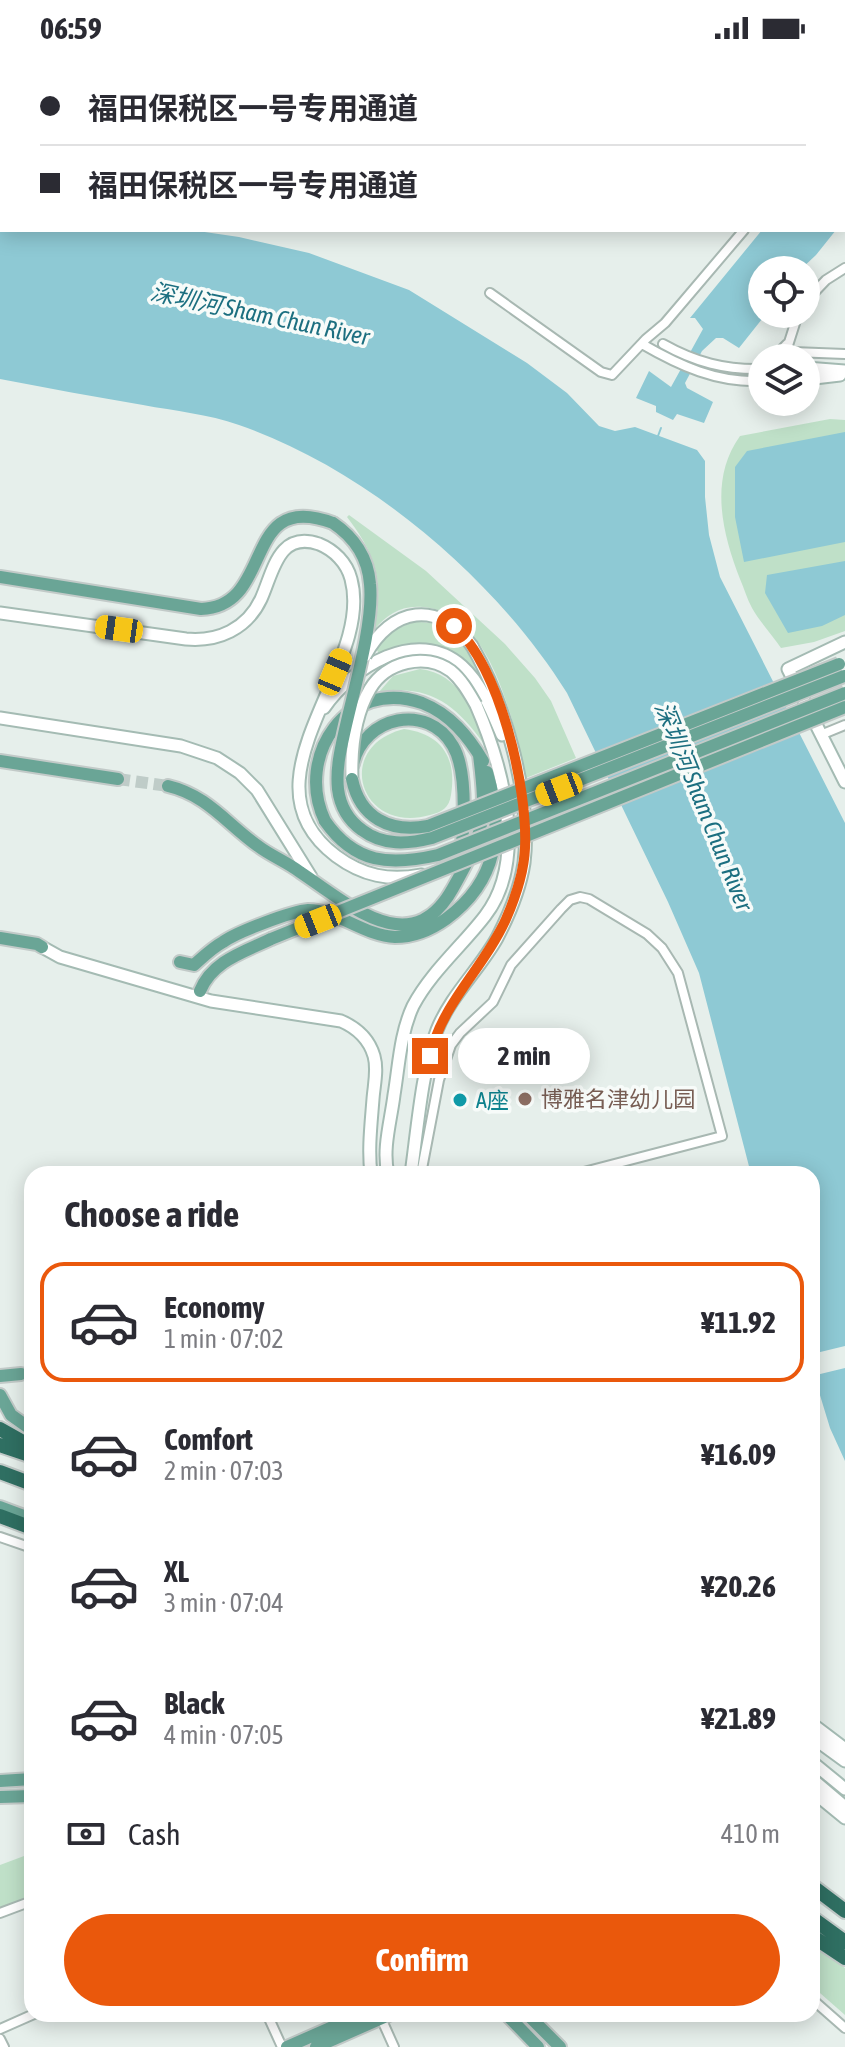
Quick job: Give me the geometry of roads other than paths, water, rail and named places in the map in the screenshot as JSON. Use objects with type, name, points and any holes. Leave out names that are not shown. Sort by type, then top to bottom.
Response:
[{"type":"highway","points":[[0,1429],[24,1442]]},
{"type":"highway","points":[[0,1445],[24,1453]]},
{"type":"highway","points":[[0,1472],[24,1481]]},
{"type":"highway","points":[[0,1516],[24,1525]]},
{"type":"highway","points":[[820,1892],[845,1911]]},
{"type":"highway","points":[[820,1924],[845,1942]]},
{"type":"highway","points":[[820,1929],[845,1942]]},
{"type":"highway","points":[[820,1941],[845,1958]]},
{"type":"main road","points":[[820,373],[845,373]]},
{"type":"main road","points":[[0,577],[214,609],[224,606],[239,594],[266,539],[280,525],[299,517],[333,523],[358,547],[370,584],[369,616],[337,779],[346,813],[361,829],[387,841],[418,841],[448,833],[524,789]]},
{"type":"main road","points":[[0,613],[186,639],[212,638],[234,630],[253,612],[263,595],[273,564],[285,550],[302,542],[323,546],[338,557],[348,570],[354,609],[346,646],[307,741],[301,767],[302,802],[308,825],[331,852],[371,875],[398,878],[453,867]]},
{"type":"main road","points":[[355,679],[376,637],[389,625],[406,617],[425,615],[445,620],[461,632],[472,646],[499,702],[524,789],[521,879],[496,940],[437,1029],[412,1166]]},
{"type":"main road","points":[[845,642],[788,669],[845,782]]},
{"type":"main road","points":[[301,767],[314,725],[338,691],[365,669],[391,654],[424,650],[453,659],[476,683],[494,715],[524,789]]},
{"type":"main road","points":[[388,1166],[387,1146],[403,1037],[409,1017],[425,987],[490,909],[505,877],[507,853],[506,811],[495,752],[476,705],[458,677],[442,665],[422,661],[393,668],[380,677],[366,697],[351,754],[352,779],[365,810],[381,822],[404,829],[440,822],[524,789],[843,669]]},
{"type":"main road","points":[[506,811],[479,755],[455,724],[420,703],[380,700],[356,709],[330,731],[316,760],[315,795],[325,821],[342,842],[355,851],[390,862],[438,855],[845,693]]},
{"type":"main road","points":[[200,991],[205,979],[224,962],[271,939],[845,707]]},
{"type":"main road","points":[[0,718],[181,746],[223,761],[257,790],[316,883]]},
{"type":"main road","points":[[352,779],[357,751],[370,733],[387,723],[408,719],[431,725],[449,739],[460,760],[462,785],[460,858],[449,897]]},
{"type":"main road","points":[[168,786],[200,798],[258,846],[362,913],[394,925],[426,919],[449,897],[476,848],[485,813],[479,755]]},
{"type":"main road","points":[[180,962],[194,965],[223,942],[307,910],[390,936],[420,933],[441,923],[475,890],[488,870],[493,853],[497,821],[495,805],[487,772],[479,755]]},
{"type":"main road","points":[[0,761],[118,779]]},
{"type":"main road","points":[[0,938],[42,947],[60,957],[188,995],[351,1025],[368,1043],[376,1068],[369,1143],[370,1166]]},
{"type":"main road","points":[[0,1376],[21,1374]]},
{"type":"main road","points":[[0,1395],[11,1415],[24,1424]]},
{"type":"main road","points":[[0,1507],[24,1516]]},
{"type":"main road","points":[[820,1739],[845,1749]]},
{"type":"main road","points":[[820,1739],[845,1761]]},
{"type":"main road","points":[[820,1768],[845,1789]]},
{"type":"main road","points":[[826,1773],[845,1777]]},
{"type":"main road","points":[[0,1781],[24,1780]]},
{"type":"main road","points":[[820,1786],[845,1807]]},
{"type":"main road","points":[[0,1797],[24,1796]]},
{"type":"main road","points":[[820,1798],[845,1818]]},
{"type":"main road","points":[[284,2047],[343,2022]]},
{"type":"main road","points":[[316,2047],[372,2022]]},
{"type":"main road","points":[[514,2022],[538,2047]]},
{"type":"main road","points":[[535,2022],[560,2047]]},
{"type":"street","points":[[490,293],[601,372],[612,375],[665,323],[742,232]]},
{"type":"street","points":[[820,286],[845,268]]},
{"type":"street","points":[[788,344],[794,328]]},
{"type":"street","points":[[792,333],[792,344]]},
{"type":"street","points":[[787,344],[792,333]]},
{"type":"street","points":[[642,344],[690,369],[730,380],[748,381]]},
{"type":"street","points":[[663,344],[699,361],[748,369]]},
{"type":"street","points":[[820,354],[845,354]]},
{"type":"street","points":[[823,734],[845,725]]},
{"type":"street","points":[[423,1166],[439,1080],[451,1045],[493,1002],[517,958],[570,900],[580,897],[589,899],[647,934],[662,948],[678,973],[722,1136],[607,1166]]},
{"type":"street","points":[[0,1537],[24,1545]]},
{"type":"street","points":[[0,1913],[24,1904]]},
{"type":"street","points":[[820,2006],[845,2028]]},
{"type":"street","points":[[0,2029],[24,2018]]},
{"type":"street","points":[[271,2022],[284,2047]]},
{"type":"street","points":[[388,2022],[394,2047]]},
{"type":"street","points":[[0,2039],[4,2047]]},
{"type":"water","name":"深圳河 Sham Chun River","points":[[0,232],[205,232],[309,253],[409,290],[527,363],[567,393],[599,426],[615,431],[635,427],[697,450],[705,461],[709,535],[720,577],[845,823],[845,1461],[820,1395],[820,1166],[749,1166],[699,973],[567,693],[538,650],[466,570],[424,533],[335,470],[287,445],[227,421],[0,379]]},
{"type":"water","points":[[760,232],[834,232],[815,256],[748,256],[748,328],[755,328],[739,348],[723,338],[716,338],[702,351],[685,383],[687,388],[713,402],[704,423],[677,414],[673,420],[656,412],[656,406],[636,398],[649,371],[671,387],[703,329],[695,318],[690,318]]},
{"type":"water","points":[[845,432],[845,542],[744,562],[735,517],[735,467],[747,451]]},
{"type":"water","points":[[845,561],[845,615],[822,626],[788,633],[765,593],[767,575]]},
{"type":"waterway","points":[[658,436],[661,428]]},
{"type":"tunnel","points":[[118,779],[168,786]]},
{"type":"place","name":"博雅名津幼儿园","points":[[525,1099]]},
{"type":"place","name":"A座","points":[[460,1100]]}]
